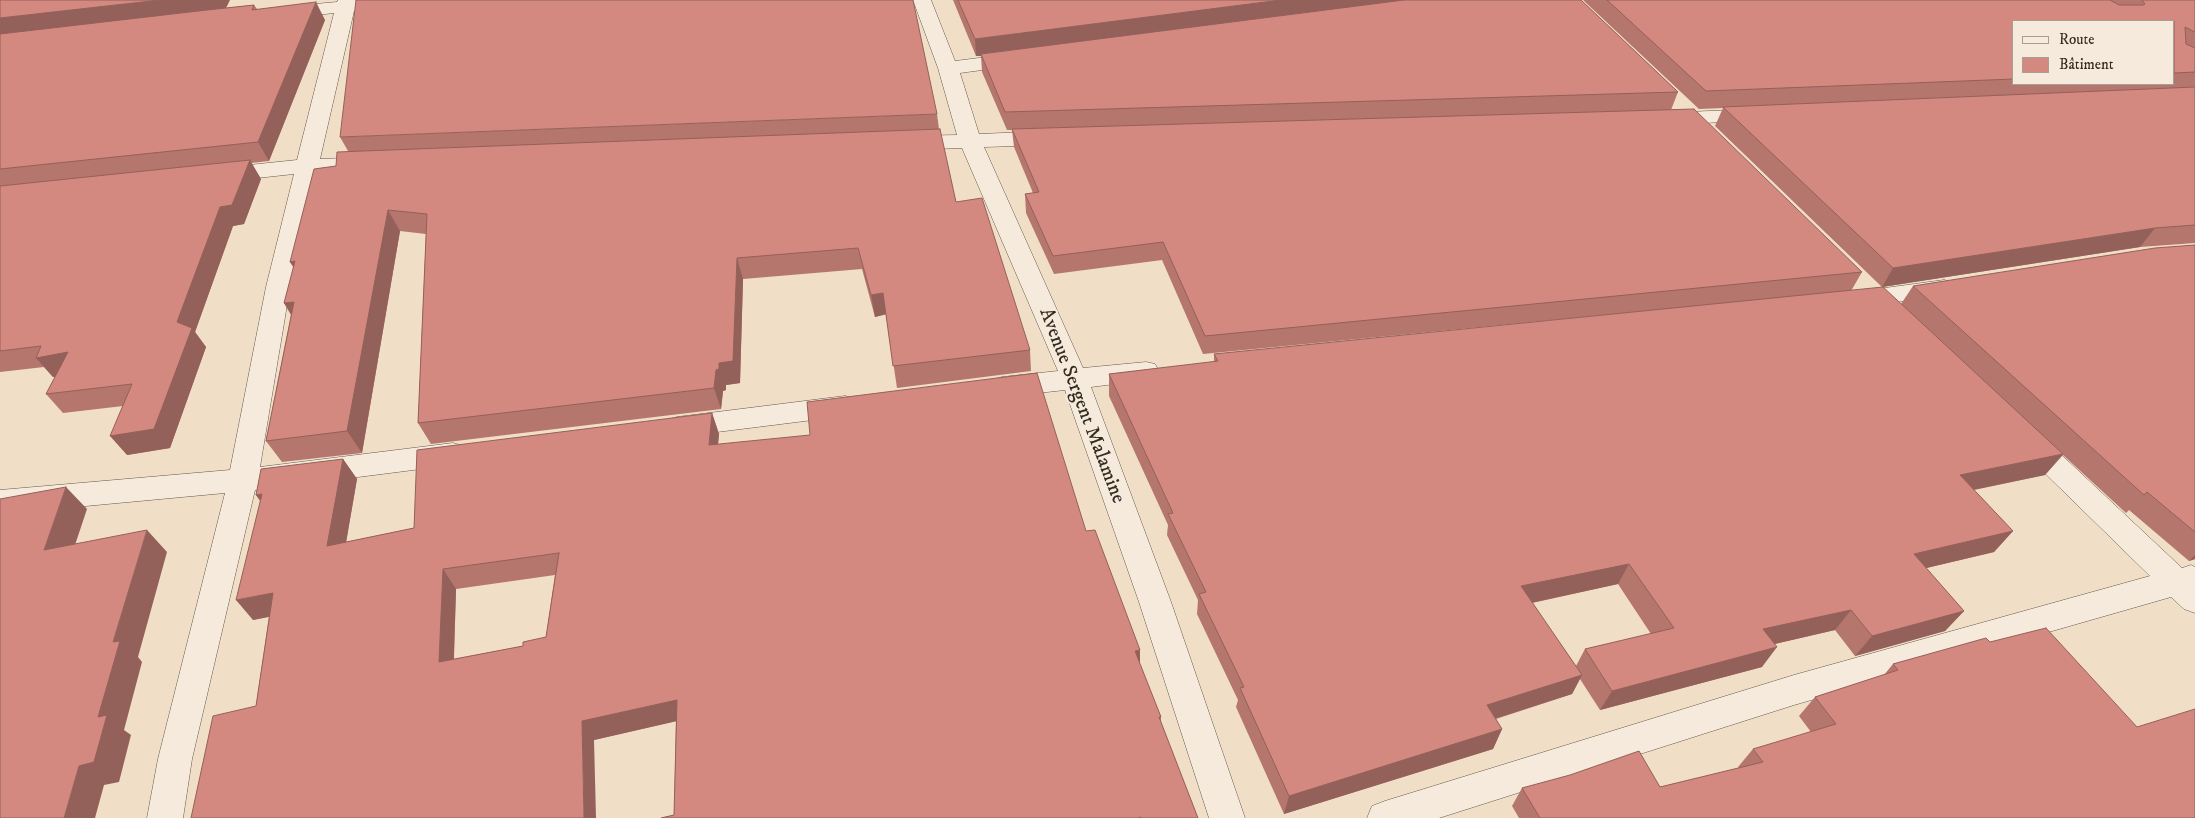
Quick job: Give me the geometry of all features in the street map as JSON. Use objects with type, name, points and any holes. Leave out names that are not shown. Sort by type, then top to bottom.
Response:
[{"type":"street","points":[[267,15],[346,3],[410,0]]},
{"type":"street","name":"Avenue Sergent Malamine","points":[[922,0],[948,68],[970,140],[1074,378],[1155,602],[1227,818]]},
{"type":"street","points":[[165,818],[175,759],[243,480],[278,287],[346,3]]},
{"type":"street","points":[[948,68],[1036,56]]},
{"type":"street","points":[[1672,98],[1714,139]]},
{"type":"street","points":[[1643,119],[1771,115]]},
{"type":"street","points":[[892,143],[1069,137]]},
{"type":"street","points":[[199,177],[308,166],[388,163]]},
{"type":"street","points":[[1855,278],[1897,318]]},
{"type":"street","points":[[1827,303],[1964,285]]},
{"type":"street","points":[[975,390],[1173,368]]},
{"type":"street","points":[[649,430],[866,404]]},
{"type":"street","points":[[2010,423],[2189,587]]},
{"type":"street","points":[[0,502],[243,480],[481,451]]},
{"type":"street","points":[[1386,818],[1794,690],[2189,587]]},
{"type":"building","points":[[0,0],[160,0],[0,18]]},
{"type":"building","points":[[356,0],[913,0],[937,114],[340,137]]},
{"type":"building","points":[[958,0],[1281,0],[975,39]]},
{"type":"building","points":[[1404,0],[1581,0],[1678,92],[1005,112],[981,54]]},
{"type":"building","points":[[1607,0],[2110,0],[2119,5],[2143,5],[2145,4],[2142,0],[2195,0],[2195,32],[2185,27],[2186,44],[2195,48],[2195,72],[2175,73],[2175,20],[2012,20],[2012,79],[1706,91]]},
{"type":"building","points":[[316,2],[258,142],[0,169],[0,34],[254,5],[252,10]]},
{"type":"building","points":[[2195,87],[2195,225],[2155,228],[1893,268],[1723,107]]},
{"type":"building","points":[[1694,109],[1862,272],[1205,336],[1163,242],[1053,256],[1025,194],[1039,192],[1012,129]]},
{"type":"building","points":[[940,129],[956,202],[982,198],[1030,350],[893,366],[883,293],[871,295],[858,248],[737,258],[733,361],[719,363],[719,369],[716,370],[714,388],[418,423],[427,214],[388,210],[347,431],[266,441],[294,302],[284,303],[295,261],[290,262],[314,169],[336,166],[337,152]]},
{"type":"building","points":[[250,160],[232,205],[220,207],[177,322],[192,328],[154,429],[110,436],[132,384],[46,394],[68,352],[36,358],[41,346],[0,351],[0,186]]},
{"type":"building","points":[[2195,245],[2195,532],[2147,492],[2144,495],[1913,286],[2155,248]]},
{"type":"building","points":[[1883,287],[2063,454],[1960,475],[2013,531],[1914,554],[1964,611],[1872,636],[1851,610],[1763,629],[1777,647],[1612,691],[1585,649],[1674,628],[1629,564],[1521,586],[1582,675],[1487,705],[1502,729],[1289,796],[1240,688],[1244,687],[1199,594],[1206,592],[1168,514],[1173,513],[1109,374],[1218,361],[1214,354]]},
{"type":"building","points":[[1037,373],[1086,531],[1095,530],[1140,650],[1135,651],[1198,818],[661,818],[674,815],[677,700],[582,721],[584,818],[191,818],[213,716],[256,706],[273,593],[236,600],[262,494],[256,495],[261,469],[343,459],[327,546],[414,528],[417,450],[712,413],[709,445],[810,435],[807,402]],"holes":[[[559,553],[546,637],[523,642],[523,646],[439,662],[443,569]]]},
{"type":"building","points":[[66,487],[44,550],[147,530],[113,642],[120,641],[98,717],[107,715],[94,762],[79,766],[64,818],[0,818],[0,499]]},
{"type":"building","points":[[2046,628],[2137,727],[2195,709],[2195,818],[1540,818],[1522,788],[1570,775],[1639,751],[1660,787],[1763,762],[1753,749],[1836,724],[1815,697],[1898,670],[1893,664],[1986,638],[1990,642]]}]
